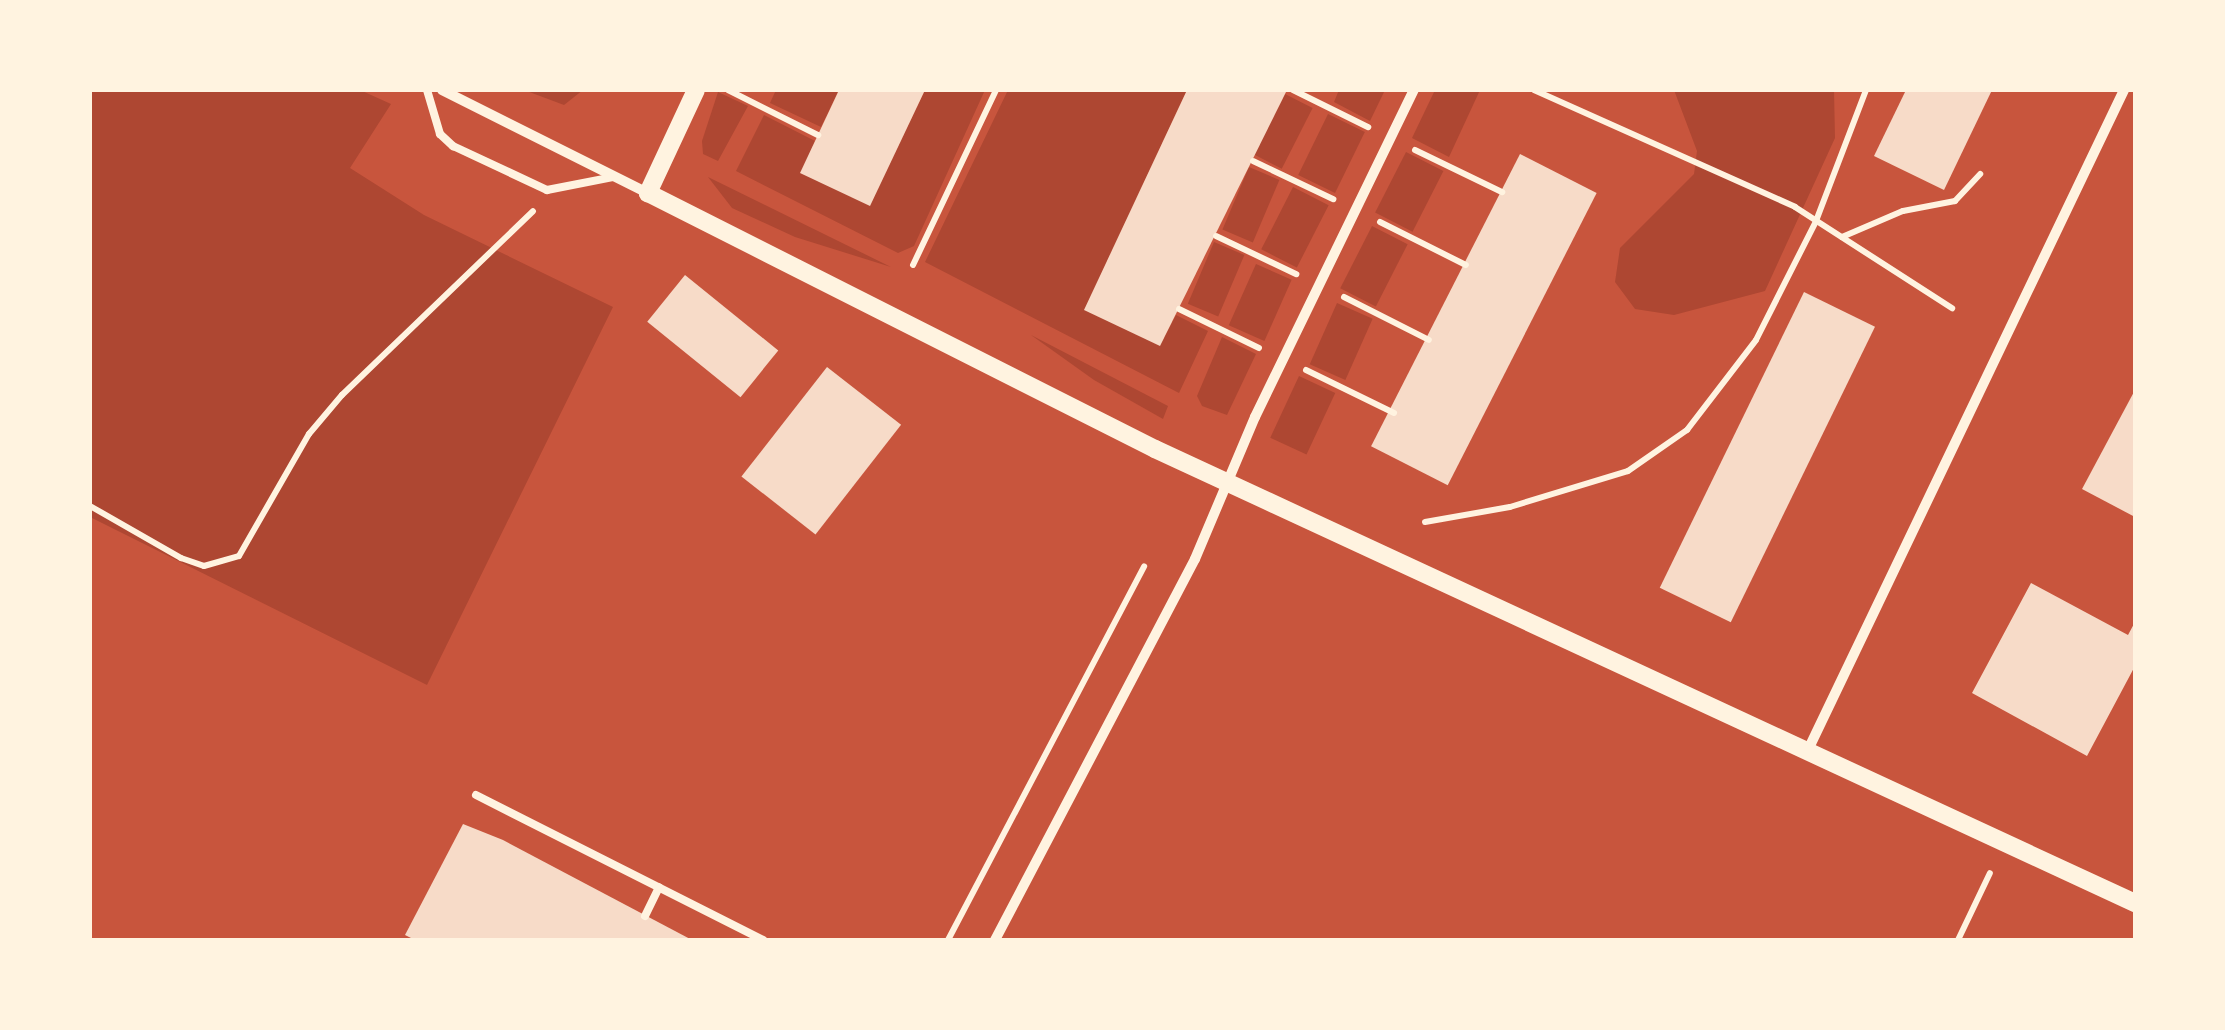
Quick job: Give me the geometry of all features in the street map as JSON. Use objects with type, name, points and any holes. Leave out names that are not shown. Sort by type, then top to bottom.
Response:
[{"type":"street","points":[[442,90],[1155,449],[1228,480],[1806,756],[2135,903]]},
{"type":"street","points":[[648,193],[696,90]]},
{"type":"street","points":[[995,940],[1195,559],[1228,480],[1414,90]]},
{"type":"street","points":[[1806,756],[2124,90]]},
{"type":"lane","points":[[427,90],[440,134],[453,146],[556,190],[616,176]]},
{"type":"lane","points":[[476,794],[763,940]]},
{"type":"lane","points":[[645,916],[658,887]]},
{"type":"path","points":[[728,90],[818,135]]},
{"type":"path","points":[[913,266],[996,90]]},
{"type":"path","points":[[1534,90],[1816,221],[1952,308]]},
{"type":"path","points":[[1424,522],[1568,492],[1650,460],[1725,386],[1816,221],[1866,90]]},
{"type":"path","points":[[1841,237],[1904,211],[1955,201],[1980,174]]},
{"type":"path","points":[[90,506],[181,558],[204,566],[239,556],[309,434],[342,395],[556,190]]},
{"type":"path","points":[[948,940],[1144,566]]},
{"type":"path","points":[[1958,940],[1990,873]]},
{"type":"shaded area","points":[[90,90],[360,90],[391,104],[350,168],[424,215],[613,307],[427,685],[90,517]]},
{"type":"shaded area","points":[[524,90],[583,90],[564,105]]},
{"type":"shaded area","points":[[776,90],[839,90],[821,127],[770,103]]},
{"type":"shaded area","points":[[925,90],[985,90],[914,246],[898,253],[736,171],[764,115],[815,141],[801,173],[870,205]]},
{"type":"shaded area","points":[[1008,90],[1187,90],[1085,309],[1160,345],[1176,315],[1208,331],[1179,393],[925,262]]},
{"type":"shaded area","points":[[1339,90],[1385,90],[1370,121],[1334,102]]},
{"type":"shaded area","points":[[1435,90],[1480,90],[1449,157],[1412,138]]},
{"type":"shaded area","points":[[1674,90],[1834,90],[1835,138],[1765,291],[1674,315],[1635,309],[1615,282],[1620,248],[1694,174],[1697,151]]},
{"type":"shaded area","points":[[718,92],[748,106],[718,161],[703,154],[702,141]]},
{"type":"shaded area","points":[[1285,94],[1313,108],[1282,169],[1254,155]]},
{"type":"shaded area","points":[[1328,114],[1365,132],[1335,193],[1298,175]]},
{"type":"shaded area","points":[[1406,152],[1443,171],[1413,232],[1375,213]]},
{"type":"shaded area","points":[[1249,167],[1279,180],[1253,242],[1222,230]]},
{"type":"shaded area","points":[[708,177],[891,267],[795,237],[732,208]]},
{"type":"shaded area","points":[[1293,187],[1329,205],[1297,268],[1261,249]]},
{"type":"shaded area","points":[[1372,226],[1408,244],[1376,307],[1340,288]]},
{"type":"shaded area","points":[[1214,242],[1244,255],[1218,317],[1188,304]]},
{"type":"shaded area","points":[[1256,264],[1292,280],[1264,341],[1229,325]]},
{"type":"shaded area","points":[[1337,303],[1373,319],[1345,380],[1310,364]]},
{"type":"shaded area","points":[[1031,335],[1168,406],[1163,419],[1094,380]]},
{"type":"shaded area","points":[[1222,337],[1256,354],[1227,415],[1202,406],[1197,396]]},
{"type":"shaded area","points":[[1299,376],[1335,393],[1307,455],[1270,438]]},
{"type":"building","points":[[839,90],[925,90],[870,206],[800,173]]},
{"type":"building","points":[[1187,90],[1287,90],[1160,346],[1084,310]]},
{"type":"building","points":[[1906,90],[1992,90],[1944,190],[1874,156]]},
{"type":"building","points":[[1520,154],[1597,193],[1448,485],[1371,446]]},
{"type":"building","points":[[685,275],[778,351],[740,397],[647,322]]},
{"type":"building","points":[[1804,292],[1875,327],[1731,622],[1660,588]]},
{"type":"building","points":[[827,367],[901,425],[815,534],[741,477]]},
{"type":"building","points":[[2135,390],[2135,517],[2082,489]]},
{"type":"building","points":[[2031,583],[2128,635],[2135,622],[2135,666],[2087,756],[1972,693]]},
{"type":"building","points":[[463,824],[503,840],[692,940],[415,940],[405,935]]}]
